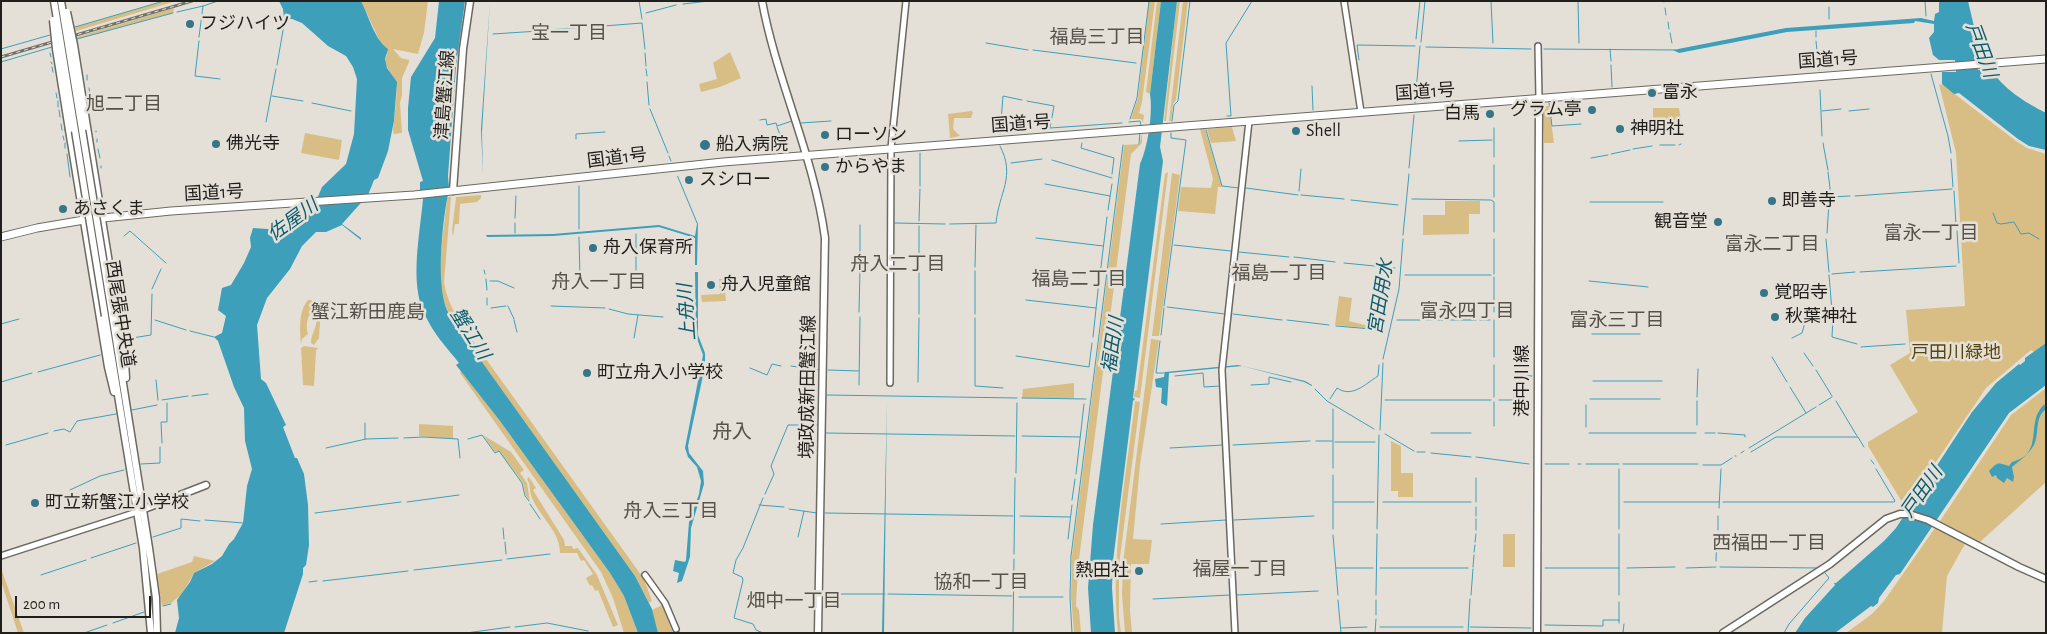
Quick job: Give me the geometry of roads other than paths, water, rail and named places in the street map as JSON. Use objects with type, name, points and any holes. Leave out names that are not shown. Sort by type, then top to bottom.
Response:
[{"type":"highway","name":"国道1号","points":[[1,237],[37,228],[102,218],[212,207],[307,203],[414,195],[651,169],[807,155],[2046,59]]},
{"type":"main road","points":[[54,1],[56,49],[108,367],[124,410]]},
{"type":"main road","name":"西尾張中央道","points":[[54,1],[140,511],[151,633]]},
{"type":"main road","points":[[62,1],[74,45],[125,362],[124,410]]},
{"type":"main road","name":"西尾張中央道","points":[[62,1],[108,315]]},
{"type":"main road","name":"津島蟹江線","points":[[453,191],[463,49],[470,1]]},
{"type":"main road","name":"境政成新田蟹江線","points":[[762,1],[776,58],[816,187],[825,238],[818,633]]},
{"type":"main road","name":"港中川線","points":[[1537,633],[1539,99]]},
{"type":"main road","points":[[140,511],[206,485]]},
{"type":"main road","name":"西尾張中央道","points":[[140,511],[153,573],[157,633]]},
{"type":"main road","points":[[1722,633],[1830,564],[1886,519],[1900,514],[1921,517],[2046,579]]},
{"type":"street","points":[[890,383],[891,148],[906,1]]},
{"type":"street","points":[[1344,1],[1361,112]]},
{"type":"street","points":[[1538,46],[1539,99]]},
{"type":"street","points":[[1235,633],[1222,367],[1249,121]]},
{"type":"street","points":[[1,556],[140,511]]},
{"type":"street","points":[[645,575],[665,603],[676,629]]},
{"type":"water","name":"佐屋川","points":[[279,1],[361,1],[375,33],[388,49],[385,59],[387,68],[397,82],[394,121],[388,151],[378,178],[374,180],[368,195],[342,224],[361,238],[361,240],[342,225],[326,232],[316,232],[302,246],[290,269],[267,298],[257,325],[261,379],[266,383],[286,425],[283,427],[295,458],[297,458],[304,474],[308,505],[309,545],[306,565],[303,568],[303,574],[284,633],[175,633],[179,618],[177,600],[194,573],[212,564],[222,556],[243,523],[247,486],[252,469],[245,441],[244,408],[234,387],[218,341],[214,337],[222,333],[226,316],[218,310],[222,288],[231,285],[244,263],[251,247],[250,238],[253,228],[283,230],[293,216],[317,199],[322,187],[346,164],[354,134],[357,79],[353,67],[346,56],[328,46],[302,23],[292,19],[284,19],[283,9]]},
{"type":"water","points":[[439,1],[465,1],[456,66],[448,176],[449,188],[441,250],[441,283],[447,310],[635,576],[652,609],[658,633],[638,633],[624,596],[610,573],[500,421],[456,365],[459,363],[432,328],[420,303],[417,258],[423,199],[420,182],[423,181],[408,130],[408,108],[411,77],[435,38]]},
{"type":"water","points":[[490,1],[482,132],[483,175],[481,129]]},
{"type":"water","points":[[1161,1],[1177,1],[1160,147],[1163,161],[1133,398],[1135,399],[1133,401],[1113,561],[1112,588],[1115,633],[1091,633],[1088,588],[1093,525],[1140,164],[1149,130],[1150,94]]},
{"type":"water","points":[[1939,1],[1968,1],[1980,52],[1977,58],[1978,70],[1991,69],[2001,82],[2015,94],[2046,113],[2046,150],[2029,146],[1959,93],[1954,94],[1942,84],[1942,72],[1956,72],[1955,60],[1939,60],[1933,55],[1929,38],[1934,32],[1934,24],[1915,21],[1914,23],[1787,32],[1679,53],[1673,50],[1786,28],[1921,18],[1934,21],[1935,14],[1939,12]]},
{"type":"water","points":[[677,176],[698,224],[697,265],[695,265],[695,238],[659,227],[553,236],[487,237],[486,235],[553,234],[659,225],[695,236],[697,224]]},
{"type":"water","points":[[695,272],[698,272],[698,335],[705,353],[705,366],[688,446],[689,453],[703,471],[704,484],[691,528],[690,557],[682,581],[677,583],[679,573],[673,571],[675,560],[685,562],[686,560],[689,522],[699,494],[701,481],[697,467],[688,457],[685,448],[703,355],[696,336]]},
{"type":"water","name":"戸田川","points":[[2046,343],[2046,385],[2009,413],[1900,574],[1896,575],[1879,598],[1878,603],[1873,607],[1871,606],[1835,633],[1795,633],[1805,618],[1835,585],[1834,583],[1884,541],[1896,528],[1972,412],[1996,383]]},
{"type":"water","points":[[1238,365],[1305,381],[1312,386],[1304,382],[1242,366],[1169,373],[1167,406],[1161,403],[1162,388],[1156,387],[1155,379],[1164,377],[1165,372]]},
{"type":"water","points":[[887,400],[884,633],[882,633]]},
{"type":"water","points":[[2044,404],[2046,409],[2040,417],[2036,440],[2026,455],[2032,444],[2037,416]]},
{"type":"water","points":[[2025,455],[2012,467],[2013,482],[2007,478],[2004,483],[1996,475],[1992,477],[1989,471],[1997,464],[2009,466],[2012,462]]},
{"type":"waterway","points":[[75,27],[164,1]]},
{"type":"waterway","points":[[199,37],[203,6],[218,1]]},
{"type":"waterway","points":[[639,1],[642,19]]},
{"type":"waterway","points":[[683,4],[709,1]]},
{"type":"waterway","points":[[1130,119],[1137,98],[1149,1]]},
{"type":"waterway","points":[[1172,121],[1174,105],[1178,101],[1190,1]]},
{"type":"waterway","points":[[1227,116],[1231,116],[1226,43],[1252,1]]},
{"type":"waterway","points":[[1416,39],[1420,1]]},
{"type":"waterway","name":"宮田用水","points":[[1421,42],[1425,1]]},
{"type":"waterway","points":[[1491,1],[1493,43]]},
{"type":"waterway","points":[[1578,1],[1579,43]]},
{"type":"waterway","points":[[1925,1],[1926,16]]},
{"type":"waterway","points":[[646,13],[676,5]]},
{"type":"waterway","points":[[177,12],[203,6]]},
{"type":"waterway","points":[[1829,7],[1829,19]]},
{"type":"waterway","points":[[1665,8],[1666,15]]},
{"type":"waterway","points":[[77,39],[173,13]]},
{"type":"waterway","points":[[277,65],[285,19]]},
{"type":"waterway","points":[[1668,22],[1669,29]]},
{"type":"waterway","points":[[604,26],[642,23],[645,49]]},
{"type":"waterway","points":[[546,30],[598,26]]},
{"type":"waterway","points":[[493,34],[539,31]]},
{"type":"waterway","points":[[1816,31],[1816,37]]},
{"type":"waterway","points":[[1670,33],[1672,43]]},
{"type":"waterway","points":[[1,49],[50,35]]},
{"type":"waterway","points":[[199,41],[195,76],[220,79]]},
{"type":"waterway","points":[[1816,41],[1819,70]]},
{"type":"waterway","points":[[986,43],[1028,50]]},
{"type":"waterway","points":[[1359,60],[1357,45],[1415,46]]},
{"type":"waterway","name":"宮田用水","points":[[1415,103],[1420,46]]},
{"type":"waterway","points":[[1,62],[52,47]]},
{"type":"waterway","points":[[1426,47],[1531,49]]},
{"type":"waterway","points":[[1544,49],[1675,50]]},
{"type":"waterway","points":[[1610,49],[1611,61]]},
{"type":"waterway","points":[[1033,50],[1136,63]]},
{"type":"waterway","points":[[50,53],[51,57]]},
{"type":"waterway","points":[[645,53],[646,66]]},
{"type":"waterway","points":[[1611,65],[1612,87]]},
{"type":"waterway","points":[[52,67],[53,72]]},
{"type":"waterway","points":[[266,122],[276,69]]},
{"type":"waterway","points":[[646,69],[647,76]]},
{"type":"waterway","points":[[1931,74],[1951,153]]},
{"type":"waterway","points":[[87,75],[87,80]]},
{"type":"waterway","points":[[647,82],[649,105]]},
{"type":"waterway","points":[[1312,86],[1313,110]]},
{"type":"waterway","points":[[89,88],[90,94]]},
{"type":"waterway","points":[[1820,90],[1822,136]]},
{"type":"waterway","points":[[56,93],[57,98]]},
{"type":"waterway","points":[[272,96],[303,101]]},
{"type":"waterway","points":[[1000,134],[1003,96],[1022,100]]},
{"type":"waterway","points":[[90,98],[93,112]]},
{"type":"waterway","points":[[58,101],[58,107]]},
{"type":"waterway","points":[[1027,101],[1054,106],[1050,128],[1122,123]]},
{"type":"waterway","points":[[312,103],[351,111]]},
{"type":"waterway","points":[[1549,103],[1552,126],[1581,124]]},
{"type":"waterway","points":[[650,109],[668,153]]},
{"type":"waterway","points":[[1822,111],[1841,109]]},
{"type":"waterway","points":[[1849,111],[1869,109]]},
{"type":"waterway","points":[[59,110],[60,117]]},
{"type":"waterway","name":"宮田用水","points":[[1409,168],[1414,115]]},
{"type":"waterway","points":[[760,120],[766,119],[767,125],[776,123],[777,126],[792,121]]},
{"type":"waterway","points":[[801,123],[831,121]]},
{"type":"waterway","points":[[1129,122],[1140,121],[1141,126]]},
{"type":"waterway","points":[[61,124],[62,130]]},
{"type":"waterway","points":[[777,127],[782,140]]},
{"type":"waterway","points":[[1494,128],[1494,157]]},
{"type":"waterway","points":[[1206,130],[1222,186],[1239,188]]},
{"type":"waterway","points":[[576,139],[576,134],[605,132]]},
{"type":"waterway","points":[[1139,144],[1140,132]]},
{"type":"waterway","points":[[1164,306],[1186,140],[1171,138],[1171,133]]},
{"type":"waterway","points":[[63,136],[64,140]]},
{"type":"waterway","points":[[1459,141],[1492,140]]},
{"type":"waterway","points":[[65,143],[65,148]]},
{"type":"waterway","points":[[1082,143],[1081,148],[1114,158],[1112,174]]},
{"type":"waterway","points":[[1823,143],[1828,170]]},
{"type":"waterway","name":"福田川","points":[[1072,633],[1070,597],[1071,556],[1123,145]]},
{"type":"waterway","points":[[1660,145],[1675,145]]},
{"type":"waterway","points":[[950,224],[996,223],[1007,176],[1005,157],[1000,146]]},
{"type":"waterway","points":[[1633,149],[1652,146]]},
{"type":"waterway","points":[[98,149],[100,158]]},
{"type":"waterway","points":[[1611,154],[1630,150]]},
{"type":"waterway","points":[[920,153],[920,186]]},
{"type":"waterway","points":[[67,154],[70,177]]},
{"type":"waterway","points":[[1591,158],[1608,155]]},
{"type":"waterway","points":[[669,156],[671,161]]},
{"type":"waterway","points":[[1011,163],[1042,159]]},
{"type":"waterway","points":[[1951,159],[1953,187]]},
{"type":"waterway","points":[[1052,160],[1112,178]]},
{"type":"waterway","points":[[1494,165],[1494,197]]},
{"type":"waterway","points":[[1299,191],[1301,169]]},
{"type":"waterway","points":[[1827,233],[1830,188],[1828,172]]},
{"type":"waterway","name":"宮田用水","points":[[1403,235],[1409,174]]},
{"type":"waterway","points":[[1045,184],[1110,196]]},
{"type":"waterway","points":[[1108,210],[1112,184]]},
{"type":"waterway","points":[[579,186],[579,229]]},
{"type":"waterway","points":[[1246,188],[1298,195]]},
{"type":"waterway","points":[[919,221],[920,189]]},
{"type":"waterway","points":[[1855,196],[1952,189]]},
{"type":"waterway","points":[[1954,191],[1956,225]]},
{"type":"waterway","points":[[1301,195],[1344,199]]},
{"type":"waterway","points":[[515,218],[516,196]]},
{"type":"waterway","points":[[1831,197],[1850,196]]},
{"type":"waterway","points":[[1412,199],[1491,200],[1494,202],[1494,232]]},
{"type":"waterway","points":[[1351,200],[1398,205]]},
{"type":"waterway","points":[[1590,202],[1663,202]]},
{"type":"waterway","points":[[1993,213],[1997,223],[2014,222],[2021,234],[2029,233],[2039,239]]},
{"type":"waterway","points":[[1100,275],[1107,217]]},
{"type":"waterway","points":[[515,223],[515,233]]},
{"type":"waterway","points":[[894,223],[945,224]]},
{"type":"waterway","points":[[860,225],[860,266]]},
{"type":"waterway","points":[[975,267],[976,225]]},
{"type":"waterway","points":[[919,226],[919,266]]},
{"type":"waterway","points":[[124,236],[130,231],[166,263]]},
{"type":"waterway","points":[[1957,231],[1959,263]]},
{"type":"waterway","points":[[636,234],[636,279]]},
{"type":"waterway","points":[[579,237],[580,278]]},
{"type":"waterway","points":[[1036,238],[1103,246]]},
{"type":"waterway","name":"宮田用水","points":[[1383,359],[1399,289],[1403,239]]},
{"type":"waterway","points":[[1494,239],[1494,274]]},
{"type":"waterway","points":[[1826,239],[1829,272]]},
{"type":"waterway","points":[[1174,245],[1231,251]]},
{"type":"waterway","points":[[1239,252],[1289,257]]},
{"type":"waterway","points":[[1294,257],[1335,262]]},
{"type":"waterway","points":[[1344,263],[1395,268]]},
{"type":"waterway","points":[[1860,272],[1956,266]]},
{"type":"waterway","points":[[152,289],[161,269]]},
{"type":"waterway","points":[[859,312],[860,269]]},
{"type":"waterway","points":[[484,270],[485,274]]},
{"type":"waterway","points":[[919,270],[919,314]]},
{"type":"waterway","points":[[975,271],[975,314]]},
{"type":"waterway","points":[[1832,274],[1855,272]]},
{"type":"waterway","points":[[1405,275],[1491,275]]},
{"type":"waterway","points":[[1829,275],[1832,311]]},
{"type":"waterway","points":[[1494,277],[1494,312]]},
{"type":"waterway","points":[[486,279],[487,290]]},
{"type":"waterway","points":[[490,281],[498,281],[514,288]]},
{"type":"waterway","points":[[1093,337],[1099,281]]},
{"type":"waterway","points":[[1589,281],[1648,287]]},
{"type":"waterway","points":[[126,339],[151,335],[152,294]]},
{"type":"waterway","points":[[487,298],[487,305]]},
{"type":"waterway","points":[[1026,300],[1096,308]]},
{"type":"waterway","points":[[491,308],[506,306]]},
{"type":"waterway","points":[[508,306],[514,319]]},
{"type":"waterway","points":[[551,306],[605,308]]},
{"type":"waterway","points":[[1167,307],[1225,314]]},
{"type":"waterway","points":[[1161,335],[1164,308]]},
{"type":"waterway","points":[[609,309],[628,314],[663,317]]},
{"type":"waterway","points":[[1233,314],[1282,320]]},
{"type":"waterway","points":[[634,338],[638,315]]},
{"type":"waterway","points":[[859,385],[860,317]]},
{"type":"waterway","points":[[1792,338],[1802,333],[1806,319],[1833,317],[1832,337],[1857,344]]},
{"type":"waterway","points":[[918,382],[919,318]]},
{"type":"waterway","points":[[975,318],[975,386],[1003,388]]},
{"type":"waterway","points":[[1,324],[19,319]]},
{"type":"waterway","points":[[155,320],[186,330]]},
{"type":"waterway","points":[[514,320],[517,332]]},
{"type":"waterway","points":[[1287,320],[1329,325]]},
{"type":"waterway","points":[[1397,320],[1476,320]]},
{"type":"waterway","points":[[1480,320],[1490,320]]},
{"type":"waterway","points":[[1494,320],[1494,357]]},
{"type":"waterway","points":[[1336,326],[1383,330]]},
{"type":"waterway","points":[[190,331],[214,337]]},
{"type":"waterway","points":[[1592,334],[1640,334]]},
{"type":"waterway","points":[[1160,341],[1156,373],[1166,373]]},
{"type":"waterway","points":[[1016,356],[1089,367],[1092,343]]},
{"type":"waterway","points":[[1861,347],[1905,344]]},
{"type":"waterway","points":[[1804,353],[1813,366]]},
{"type":"waterway","points":[[38,372],[100,355]]},
{"type":"waterway","points":[[1772,357],[1787,382]]},
{"type":"waterway","name":"宮田用水","points":[[1380,430],[1383,363]]},
{"type":"waterway","points":[[750,368],[767,375],[772,364],[781,366]]},
{"type":"waterway","points":[[1330,399],[1337,388],[1342,391],[1353,391],[1378,376],[1379,365]]},
{"type":"waterway","points":[[1494,365],[1494,397]]},
{"type":"waterway","points":[[791,366],[820,370]]},
{"type":"waterway","points":[[1697,397],[1698,369]]},
{"type":"waterway","points":[[828,370],[859,371]]},
{"type":"waterway","points":[[1816,370],[1832,396]]},
{"type":"waterway","points":[[1,382],[32,373]]},
{"type":"waterway","points":[[1175,376],[1203,373],[1204,387],[1220,386]]},
{"type":"waterway","points":[[1499,400],[1514,400],[1515,375],[1532,376]]},
{"type":"waterway","points":[[1251,385],[1269,384],[1269,377],[1291,382]]},
{"type":"waterway","points":[[156,380],[158,400]]},
{"type":"waterway","points":[[1593,381],[1662,381]]},
{"type":"waterway","points":[[1790,387],[1806,413]]},
{"type":"waterway","points":[[1315,389],[1327,401],[1374,429]]},
{"type":"waterway","points":[[192,396],[208,394]]},
{"type":"waterway","points":[[827,395],[1017,398]]},
{"type":"waterway","points":[[162,400],[188,396]]},
{"type":"waterway","points":[[1819,405],[1832,397]]},
{"type":"waterway","points":[[1022,398],[1086,399]]},
{"type":"waterway","points":[[1590,399],[1660,399]]},
{"type":"waterway","points":[[1385,400],[1491,400]]},
{"type":"waterway","points":[[1697,401],[1697,425]]},
{"type":"waterway","points":[[1836,401],[1857,436]]},
{"type":"waterway","points":[[1494,402],[1494,426]]},
{"type":"waterway","points":[[162,443],[161,422],[167,422],[167,403]]},
{"type":"waterway","points":[[1016,473],[1017,403]]},
{"type":"waterway","points":[[1076,474],[1084,404]]},
{"type":"waterway","points":[[132,410],[157,405]]},
{"type":"waterway","points":[[1586,405],[1586,427]]},
{"type":"waterway","points":[[1749,448],[1816,407]]},
{"type":"waterway","points":[[1333,409],[1333,468]]},
{"type":"waterway","points":[[54,431],[64,429],[70,432],[77,421],[116,414]]},
{"type":"waterway","points":[[365,423],[365,439]]},
{"type":"waterway","points":[[765,494],[774,474],[771,466],[788,425],[818,425]]},
{"type":"waterway","points":[[6,445],[48,433]]},
{"type":"waterway","points":[[826,433],[1015,436]]},
{"type":"waterway","points":[[1431,433],[1471,433]]},
{"type":"waterway","points":[[1589,433],[1696,433]]},
{"type":"waterway","points":[[1705,433],[1715,433]]},
{"type":"waterway","points":[[1718,433],[1745,435],[1745,437]]},
{"type":"waterway","points":[[1385,434],[1414,451]]},
{"type":"waterway","points":[[468,439],[482,435],[495,453],[499,451],[522,483],[525,496],[529,501]]},
{"type":"waterway","points":[[1377,529],[1379,435]]},
{"type":"waterway","points":[[1022,436],[1080,437]]},
{"type":"waterway","points":[[1751,452],[1776,437],[1858,437],[1864,447]]},
{"type":"waterway","points":[[326,448],[366,439],[398,438]]},
{"type":"waterway","points":[[404,438],[458,439],[460,458]]},
{"type":"waterway","points":[[1233,445],[1310,441]]},
{"type":"waterway","points":[[1316,441],[1332,441]]},
{"type":"waterway","points":[[1335,442],[1375,442]]},
{"type":"waterway","points":[[1170,448],[1223,445]]},
{"type":"waterway","points":[[141,464],[160,463],[160,447]]},
{"type":"waterway","points":[[1417,452],[1425,452]]},
{"type":"waterway","points":[[1431,453],[1471,457]]},
{"type":"waterway","points":[[1476,457],[1529,464]]},
{"type":"waterway","points":[[1703,465],[1721,465],[1732,458]]},
{"type":"waterway","points":[[1871,460],[1874,464]]},
{"type":"waterway","points":[[1545,464],[1569,464]]},
{"type":"waterway","points":[[1586,464],[1619,464]]},
{"type":"waterway","points":[[1623,464],[1698,464]]},
{"type":"waterway","points":[[1619,469],[1619,529]]},
{"type":"waterway","points":[[1719,508],[1721,469]]},
{"type":"waterway","name":"戸田川","points":[[1723,502],[1894,502],[1876,469]]},
{"type":"waterway","points":[[70,490],[100,476],[124,470]]},
{"type":"waterway","points":[[1333,475],[1333,529]]},
{"type":"waterway","points":[[1014,554],[1015,478]]},
{"type":"waterway","points":[[1476,478],[1476,502]]},
{"type":"waterway","points":[[1072,500],[1075,479]]},
{"type":"waterway","points":[[407,502],[459,495]]},
{"type":"waterway","points":[[763,498],[743,548],[736,560],[733,573],[742,577],[743,580],[734,618],[753,624],[756,630],[763,633]]},
{"type":"waterway","points":[[315,513],[401,502]]},
{"type":"waterway","points":[[1334,502],[1374,502]]},
{"type":"waterway","points":[[1383,502],[1471,502]]},
{"type":"waterway","points":[[1624,502],[1719,502]]},
{"type":"waterway","points":[[530,504],[540,519]]},
{"type":"waterway","points":[[759,505],[784,507]]},
{"type":"waterway","points":[[1068,539],[1072,505]]},
{"type":"waterway","points":[[1476,507],[1476,516]]},
{"type":"waterway","points":[[789,509],[817,513]]},
{"type":"waterway","points":[[798,537],[804,511]]},
{"type":"waterway","points":[[825,513],[1013,516]]},
{"type":"waterway","points":[[1020,516],[1070,517]]},
{"type":"waterway","points":[[1234,520],[1314,516]]},
{"type":"waterway","points":[[1718,516],[1718,530]]},
{"type":"waterway","points":[[153,537],[181,528],[181,519],[200,521]]},
{"type":"waterway","points":[[1476,519],[1476,530]]},
{"type":"waterway","points":[[205,520],[243,523]]},
{"type":"waterway","points":[[1161,524],[1226,520]]},
{"type":"waterway","points":[[503,528],[504,539]]},
{"type":"waterway","points":[[1376,595],[1377,534]]},
{"type":"waterway","points":[[1475,542],[1476,534]]},
{"type":"waterway","points":[[1619,534],[1619,595]]},
{"type":"waterway","points":[[1716,561],[1717,534]]},
{"type":"waterway","points":[[1333,535],[1338,595]]},
{"type":"waterway","points":[[505,542],[506,554]]},
{"type":"waterway","points":[[91,558],[136,543]]},
{"type":"waterway","points":[[1474,552],[1475,545]]},
{"type":"waterway","points":[[507,559],[550,554]]},
{"type":"waterway","points":[[1473,567],[1474,555]]},
{"type":"waterway","points":[[1013,633],[1014,559]]},
{"type":"waterway","points":[[41,575],[86,560]]},
{"type":"waterway","points":[[414,570],[502,560]]},
{"type":"waterway","points":[[1627,568],[1675,567]]},
{"type":"waterway","points":[[1686,568],[1716,567]]},
{"type":"waterway","points":[[1720,567],[1819,568]]},
{"type":"waterway","points":[[1336,568],[1373,568]]},
{"type":"waterway","points":[[1380,568],[1468,568]]},
{"type":"waterway","points":[[1545,568],[1619,568]]},
{"type":"waterway","points":[[1471,595],[1473,569]]},
{"type":"waterway","points":[[323,581],[408,571]]},
{"type":"waterway","points":[[1784,633],[1789,624],[1829,578],[1825,573]]},
{"type":"waterway","points":[[309,582],[317,581]]},
{"type":"waterway","points":[[1237,595],[1318,591]]},
{"type":"waterway","points":[[823,594],[885,594]]},
{"type":"waterway","points":[[888,594],[1012,596]]},
{"type":"waterway","points":[[1153,599],[1230,595]]},
{"type":"waterway","points":[[1019,597],[1063,597]]},
{"type":"waterway","points":[[1468,633],[1470,599]]},
{"type":"waterway","points":[[1338,600],[1341,633]]},
{"type":"waterway","points":[[1376,600],[1376,615]]},
{"type":"waterway","points":[[1619,602],[1619,623]]},
{"type":"waterway","points":[[163,606],[171,604]]},
{"type":"waterway","points":[[113,623],[144,612]]},
{"type":"waterway","points":[[1375,633],[1376,619]]},
{"type":"waterway","points":[[1545,625],[1603,626],[1603,620],[1619,620]]},
{"type":"waterway","points":[[515,627],[547,623],[588,631]]},
{"type":"waterway","points":[[1623,633],[1624,624]]},
{"type":"waterway","points":[[84,633],[107,625]]},
{"type":"waterway","points":[[466,633],[510,627]]},
{"type":"waterway","points":[[1341,628],[1367,627]]},
{"type":"waterway","points":[[1380,627],[1463,627]]},
{"type":"waterway","points":[[1470,627],[1531,628]]},
{"type":"railway","points":[[1,57],[192,1]]},
{"type":"place","name":"フジハイツ","points":[[190,24]]},
{"type":"place","name":"富永","points":[[1652,93]]},
{"type":"place","name":"グラム亭","points":[[1592,110]]},
{"type":"place","name":"白馬","points":[[1490,114]]},
{"type":"place","name":"神明社","points":[[1620,129]]},
{"type":"place","name":"Shell","points":[[1296,131]]},
{"type":"place","name":"ローソン","points":[[825,135]]},
{"type":"place","name":"佛光寺","points":[[216,144]]},
{"type":"place","name":"船入病院","points":[[705,145]]},
{"type":"place","name":"からやま","points":[[825,167]]},
{"type":"place","name":"スシロー","points":[[689,180]]},
{"type":"place","name":"即善寺","points":[[1772,201]]},
{"type":"place","name":"あさくま","points":[[63,209]]},
{"type":"place","name":"観音堂","points":[[1718,222]]},
{"type":"place","name":"舟入保育所","points":[[593,248]]},
{"type":"place","name":"舟入児童館","points":[[711,285]]},
{"type":"place","name":"覚昭寺","points":[[1764,293]]},
{"type":"place","name":"秋葉神社","points":[[1775,317]]},
{"type":"place","name":"町立舟入小学校","points":[[587,373]]},
{"type":"place","name":"町立新蟹江小学校","points":[[35,503]]},
{"type":"place","name":"熱田社","points":[[1139,571]]},
{"type":"district","name":"宝一丁目","points":[[569,33]]},
{"type":"district","name":"福島三丁目","points":[[1097,37]]},
{"type":"district","name":"旭二丁目","points":[[124,104]]},
{"type":"district","name":"富永一丁目","points":[[1931,233]]},
{"type":"district","name":"富永二丁目","points":[[1772,244]]},
{"type":"district","name":"舟入二丁目","points":[[898,264]]},
{"type":"district","name":"福島一丁目","points":[[1279,273]]},
{"type":"district","name":"福島二丁目","points":[[1079,279]]},
{"type":"district","name":"舟入一丁目","points":[[599,282]]},
{"type":"district","name":"富永四丁目","points":[[1467,311]]},
{"type":"district","name":"蟹江新田鹿島","points":[[368,312]]},
{"type":"district","name":"富永三丁目","points":[[1617,320]]},
{"type":"district","name":"舟入","points":[[732,432]]},
{"type":"district","name":"舟入三丁目","points":[[671,511]]},
{"type":"district","name":"西福田一丁目","points":[[1769,543]]},
{"type":"district","name":"福屋一丁目","points":[[1240,569]]},
{"type":"district","name":"協和一丁目","points":[[981,582]]},
{"type":"district","name":"畑中一丁目","points":[[794,601]]},
{"type":"water label","name":"上舟川","points":[[687,312]]},
{"type":"water label","name":"蟹江川","points":[[470,334]]},
{"type":"park label","name":"戸田川緑地","points":[[1956,353]]}]
